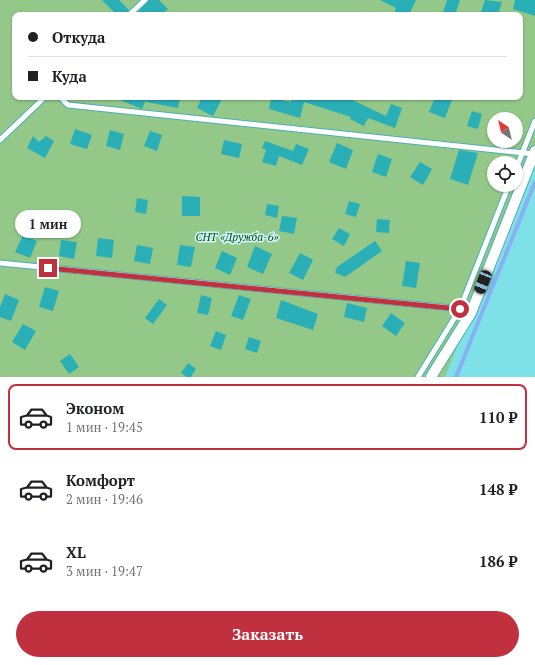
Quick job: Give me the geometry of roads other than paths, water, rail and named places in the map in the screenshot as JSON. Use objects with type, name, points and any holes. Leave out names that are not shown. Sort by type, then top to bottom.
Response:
[{"type":"street","points":[[431,377],[472,310],[534,152]]},
{"type":"lane","points":[[132,12],[145,0]]},
{"type":"lane","points":[[0,140],[42,100]]},
{"type":"lane","points":[[63,100],[68,105],[522,152],[534,152]]},
{"type":"lane","points":[[521,156],[535,121]]},
{"type":"lane","points":[[418,377],[460,309],[507,192]]},
{"type":"lane","points":[[0,263],[472,310]]},
{"type":"waterway","points":[[456,377],[535,182]]},
{"type":"park label","name":"СНТ «Дружба-6»","points":[[237,237]]}]
